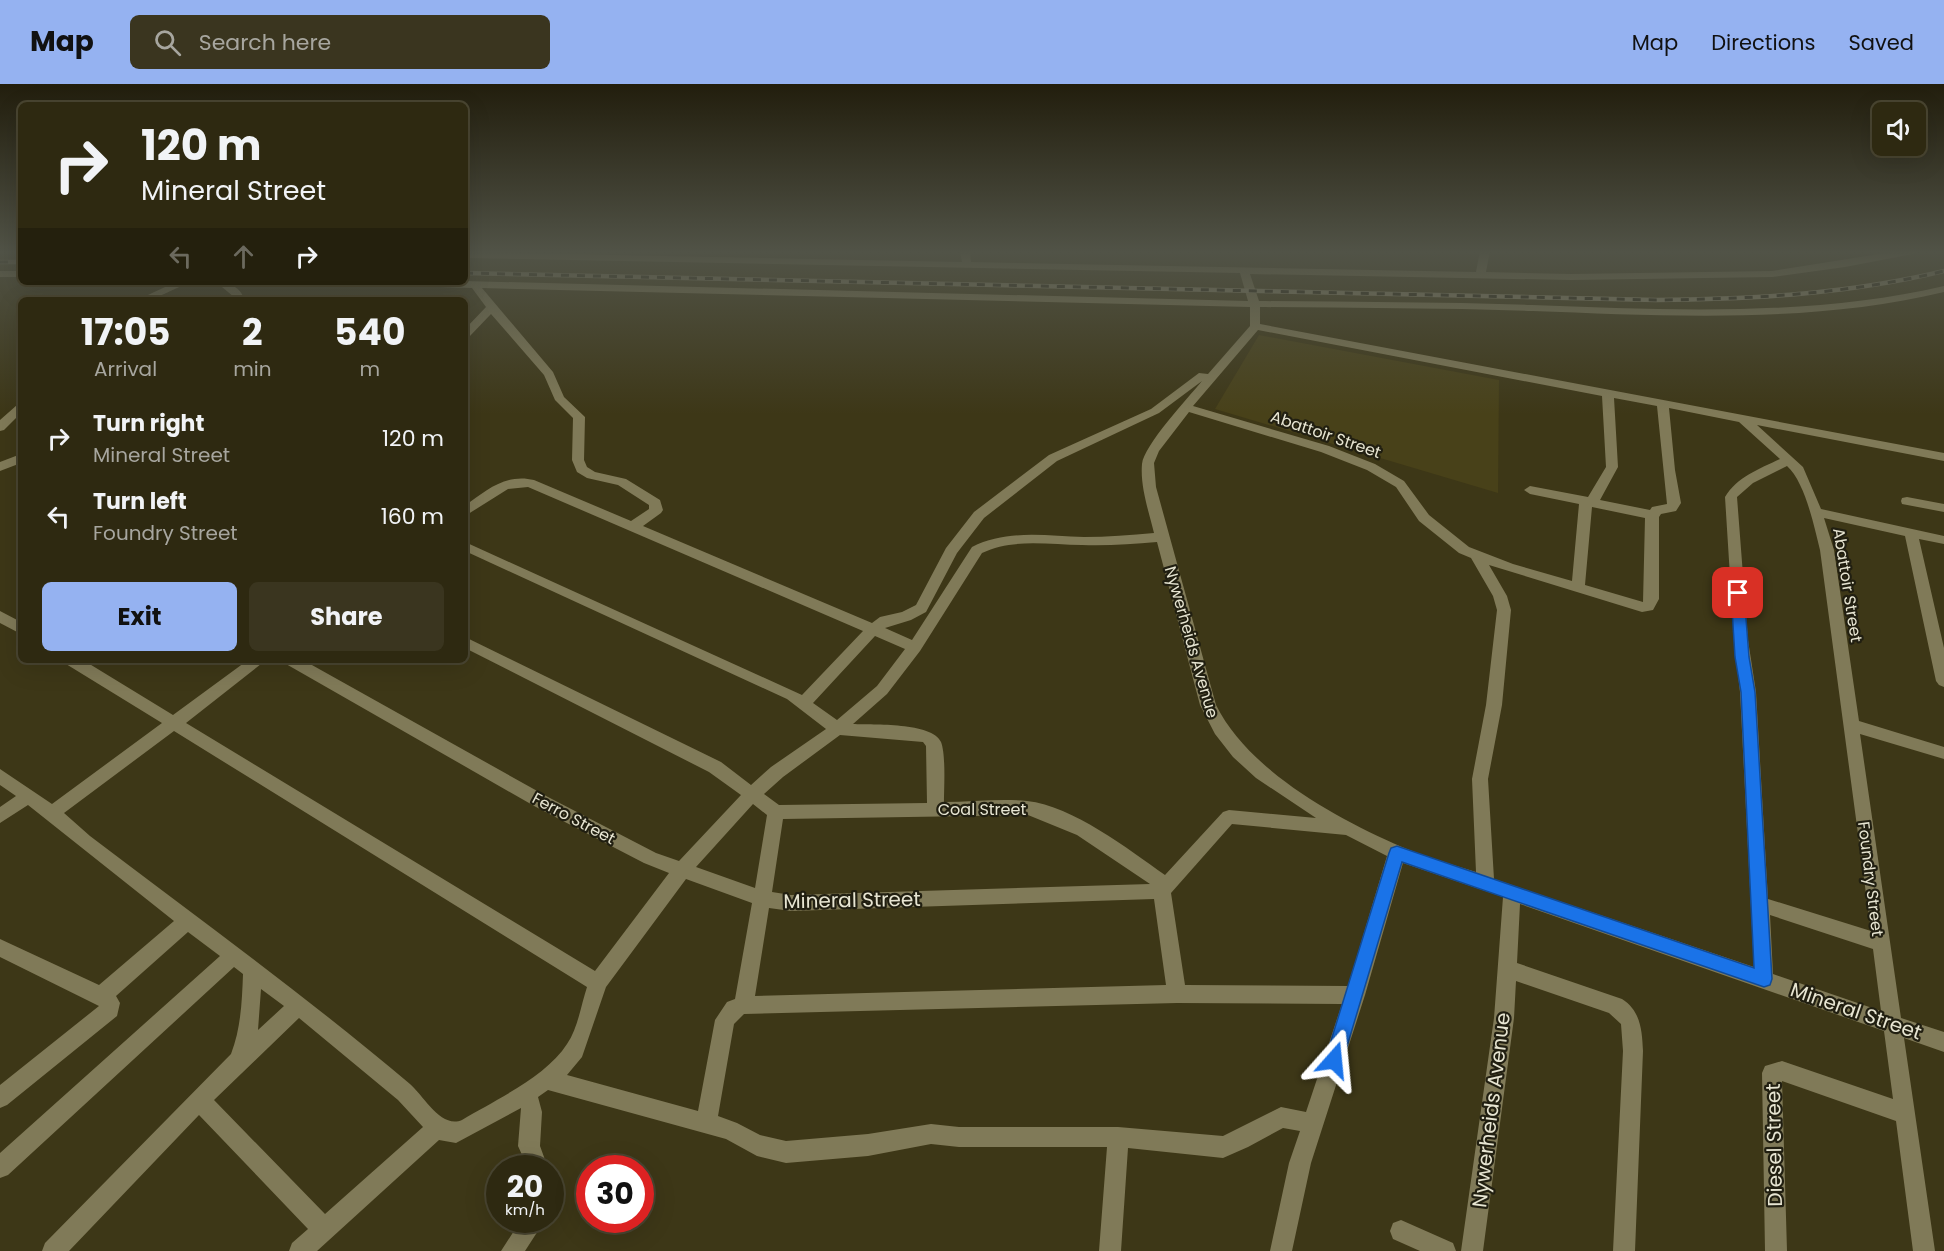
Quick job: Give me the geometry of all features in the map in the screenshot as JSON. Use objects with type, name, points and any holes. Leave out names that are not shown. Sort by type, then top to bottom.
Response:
[{"type":"street","points":[[1235,305],[1354,305]]},
{"type":"street","points":[[1453,305],[1701,313],[1833,305]]},
{"type":"street","points":[[804,703],[873,629],[885,621],[906,616],[921,608],[951,551],[980,515],[1053,458],[1155,411],[1208,371],[1221,364],[1256,326],[1255,306]]},
{"type":"street","points":[[468,332],[492,307],[549,374],[559,398],[579,417],[578,460],[581,469],[591,475],[622,482],[655,503],[657,508],[654,512],[632,526]]},
{"type":"street","points":[[1256,326],[1944,457]]},
{"type":"street","name":"Nywerheids Avenue","points":[[1221,364],[1153,450],[1148,463],[1150,487],[1162,537],[1208,705],[1219,730],[1236,752],[1260,772],[1350,828],[1397,853]]},
{"type":"street","points":[[1578,589],[1581,538],[1589,501],[1612,466],[1608,393]]},
{"type":"street","points":[[1530,490],[1653,515],[1657,510],[1671,508],[1675,503],[1669,470],[1663,404]]},
{"type":"street","name":"Abattoir Street","points":[[1186,407],[1325,449],[1380,471],[1400,484],[1418,511],[1431,524],[1455,543],[1477,556],[1633,605],[1648,606],[1652,600],[1653,515]]},
{"type":"street","points":[[0,427],[18,410]]},
{"type":"street","points":[[1742,418],[1789,459],[1803,478],[1816,512]]},
{"type":"street","points":[[0,467],[18,459]]},
{"type":"street","points":[[1764,979],[1748,692],[1741,640],[1731,497],[1735,489],[1745,482],[1789,459]]},
{"type":"street","points":[[468,510],[502,486],[520,481],[530,483],[915,647]]},
{"type":"street","points":[[1907,501],[1944,508]]},
{"type":"street","name":"Abattoir Street","points":[[1851,725],[1827,550],[1816,512],[1944,540]]},
{"type":"street","points":[[1911,533],[1944,681]]},
{"type":"street","points":[[0,776],[52,813],[84,841],[299,1006],[405,1093],[437,1128],[445,1133],[463,1130],[527,1093],[564,1064],[574,1050],[598,983],[681,871],[752,794],[777,772],[833,732],[882,690],[915,647],[972,555],[987,544],[1018,540],[1082,541],[1162,537]]},
{"type":"street","points":[[468,547],[792,695],[804,703],[833,732],[918,734],[929,738],[934,744],[936,809]]},
{"type":"street","points":[[1477,556],[1500,596],[1504,609],[1494,705],[1480,779],[1485,883]]},
{"type":"street","points":[[0,616],[18,627]]},
{"type":"street","points":[[468,644],[715,767],[776,812],[763,899]]},
{"type":"street","points":[[76,663],[598,983]]},
{"type":"street","points":[[52,813],[255,663]]},
{"type":"street","name":"Ferro Street","points":[[296,663],[542,802],[650,858],[763,899]]},
{"type":"street","points":[[1851,725],[1944,753]]},
{"type":"street","name":"Foundry Street","points":[[1760,904],[1881,944],[1851,725]]},
{"type":"street","points":[[0,816],[29,796]]},
{"type":"street","name":"Coal Street","points":[[776,812],[1019,807],[1043,812],[1098,839],[1165,889]]},
{"type":"street","points":[[1177,994],[1165,889],[1222,822],[1229,817],[1350,828]]},
{"type":"street","points":[[1281,1251],[1292,1193],[1397,853]]},
{"type":"street","name":"Mineral Street","points":[[1397,853],[1944,1042]]},
{"type":"street","name":"Mineral Street","points":[[744,1005],[763,899],[791,903],[1165,889]]},
{"type":"street","name":"Nywerheids Avenue","points":[[1472,1251],[1494,1097],[1508,969],[1512,892]]},
{"type":"street","points":[[101,996],[188,920]]},
{"type":"street","points":[[1881,944],[1924,1251]]},
{"type":"street","points":[[0,948],[101,996],[110,1003],[110,1009],[0,1098]]},
{"type":"street","points":[[0,1167],[233,956]]},
{"type":"street","points":[[1508,969],[1615,1006],[1624,1011],[1630,1020],[1633,1051],[1624,1251]]},
{"type":"street","points":[[237,1062],[250,1028],[252,972]]},
{"type":"street","points":[[706,1124],[724,1020],[734,1009],[744,1005],[1177,994],[1355,995]]},
{"type":"street","points":[[53,1251],[237,1062],[299,1006]]},
{"type":"street","name":"Diesel Street","points":[[1776,1251],[1772,1073],[1782,1071],[1906,1114]]},
{"type":"street","points":[[546,1079],[730,1130],[764,1148],[786,1152],[868,1145],[931,1134],[959,1137],[1118,1137],[1223,1147],[1241,1140],[1281,1117],[1297,1119],[1313,1125]]},
{"type":"street","points":[[527,1093],[532,1112],[529,1146],[533,1155]]},
{"type":"street","points":[[200,1101],[324,1229]]},
{"type":"street","points":[[300,1251],[437,1128]]},
{"type":"street","points":[[1110,1251],[1118,1137]]},
{"type":"street","points":[[1401,1231],[1445,1251]]},
{"type":"street","points":[[512,1251],[525,1233]]},
{"type":"shaded area","points":[[1259,335],[1499,380],[1498,493],[1215,409]]},
{"type":"route","points":[[1334,1060],[1397,853],[1764,979],[1748,692],[1742,657],[1738,593]]}]
